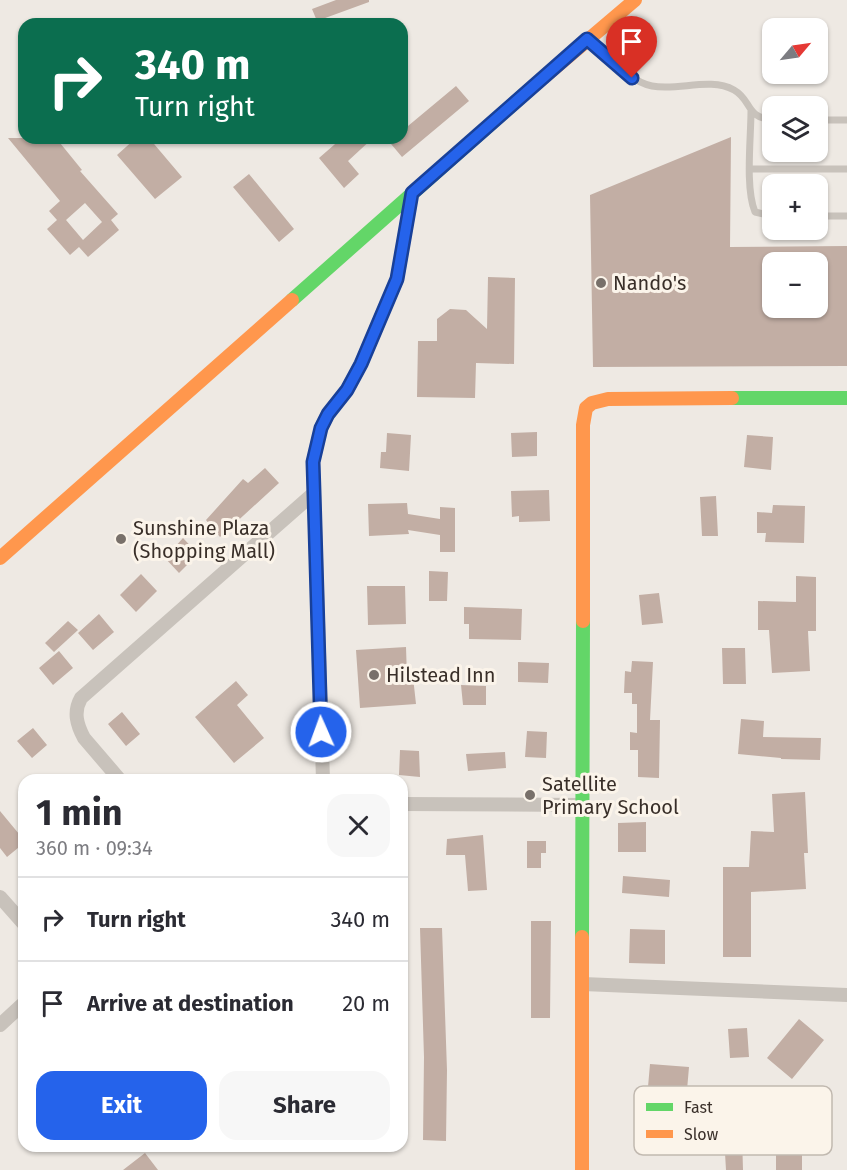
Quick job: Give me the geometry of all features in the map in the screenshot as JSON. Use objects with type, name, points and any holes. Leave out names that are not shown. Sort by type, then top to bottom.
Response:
[{"type":"street","points":[[0,558],[587,39],[635,0]]},
{"type":"street","points":[[323,774],[313,462],[321,428],[328,414],[347,390],[361,364],[397,279],[412,193]]},
{"type":"street","points":[[582,1170],[583,425],[586,408],[592,403],[608,399],[847,398]]},
{"type":"street","points":[[115,774],[80,732],[76,708],[81,698],[314,493]]},
{"type":"street","points":[[408,804],[584,805]]},
{"type":"street","points":[[0,897],[18,917]]},
{"type":"street","points":[[583,984],[847,995]]},
{"type":"street","points":[[0,1025],[18,1008]]},
{"type":"lane","points":[[587,39],[632,78],[651,86],[684,87],[715,84],[735,91],[751,111],[762,117]]},
{"type":"lane","points":[[751,111],[751,195],[756,212],[762,214]]},
{"type":"lane","points":[[828,120],[847,120]]},
{"type":"lane","points":[[750,169],[847,169]]},
{"type":"lane","points":[[828,216],[847,216]]},
{"type":"building","points":[[336,0],[369,0],[369,2],[325,18],[316,18],[312,9]]},
{"type":"building","points":[[456,86],[469,101],[402,157],[391,144],[408,144],[408,126]]},
{"type":"building","points":[[731,137],[730,247],[847,246],[847,366],[593,367],[590,195]]},
{"type":"building","points":[[8,138],[18,138],[18,144],[61,144],[82,170],[80,171],[118,214],[111,220],[119,230],[88,257],[79,247],[70,255],[47,229],[57,220],[49,211],[60,201]],"holes":[[[85,203],[102,222],[83,240],[66,220]]]},
{"type":"building","points":[[129,144],[154,144],[182,177],[155,199],[117,155]]},
{"type":"building","points":[[335,144],[366,144],[348,161],[359,174],[344,188],[319,158]]},
{"type":"building","points":[[249,174],[294,229],[279,242],[233,187]]},
{"type":"building","points":[[488,277],[515,278],[514,364],[476,363],[475,398],[417,397],[418,341],[437,341],[437,319],[450,309],[466,310],[487,329]]},
{"type":"building","points":[[537,432],[537,456],[512,457],[511,433]]},
{"type":"building","points":[[387,433],[411,435],[409,471],[380,468],[381,452],[386,452]]},
{"type":"building","points":[[747,435],[773,437],[771,470],[744,467]]},
{"type":"building","points":[[265,468],[279,483],[220,537],[206,520],[243,479],[248,483]]},
{"type":"building","points":[[549,490],[550,521],[519,522],[519,516],[512,517],[511,491]]},
{"type":"building","points":[[716,496],[718,536],[702,536],[700,497]]},
{"type":"building","points":[[407,503],[408,514],[440,519],[440,507],[455,508],[455,552],[440,552],[440,535],[408,530],[409,534],[369,536],[368,504]]},
{"type":"building","points":[[773,505],[805,506],[804,543],[765,542],[766,533],[757,533],[757,512],[772,513]]},
{"type":"building","points":[[183,538],[198,554],[179,573],[165,558]]},
{"type":"building","points":[[429,571],[448,572],[447,601],[429,601]]},
{"type":"building","points":[[141,574],[157,591],[136,612],[120,595]]},
{"type":"building","points":[[796,576],[816,577],[816,631],[808,631],[810,671],[772,673],[769,630],[758,630],[758,601],[796,602]]},
{"type":"building","points":[[367,586],[405,586],[406,624],[368,625]]},
{"type":"building","points":[[659,593],[663,623],[642,625],[639,595]]},
{"type":"building","points":[[464,607],[522,609],[521,640],[469,639],[469,624],[464,624]]},
{"type":"building","points":[[99,614],[114,632],[93,650],[78,633]]},
{"type":"building","points":[[68,621],[78,630],[54,652],[45,643]]},
{"type":"building","points":[[406,647],[407,677],[413,677],[416,704],[360,708],[356,650]]},
{"type":"building","points":[[722,648],[745,648],[746,684],[723,684]]},
{"type":"building","points":[[59,651],[73,668],[53,685],[39,668]]},
{"type":"building","points":[[632,661],[653,662],[650,720],[660,720],[659,778],[638,777],[638,750],[630,750],[630,732],[637,733],[637,704],[632,704],[632,693],[624,693],[625,671],[631,672]]},
{"type":"building","points":[[518,662],[549,663],[548,683],[518,682]]},
{"type":"building","points":[[236,681],[248,695],[237,705],[264,738],[234,763],[195,717]]},
{"type":"building","points":[[461,685],[486,686],[486,705],[463,705]]},
{"type":"building","points":[[122,712],[140,734],[126,746],[108,724]]},
{"type":"building","points":[[741,719],[764,721],[763,737],[821,738],[820,760],[781,759],[738,754]]},
{"type":"building","points":[[33,728],[47,745],[32,758],[17,741]]},
{"type":"building","points":[[527,731],[547,732],[546,758],[525,757]]},
{"type":"building","points":[[400,750],[419,751],[420,777],[399,774]]},
{"type":"building","points":[[505,752],[506,768],[468,771],[466,754]]},
{"type":"building","points":[[805,792],[808,853],[804,853],[806,889],[751,892],[751,957],[723,957],[723,867],[749,867],[751,831],[774,832],[772,794]]},
{"type":"building","points":[[0,811],[18,833],[18,848],[7,857],[0,848]]},
{"type":"building","points":[[646,822],[646,852],[618,852],[618,823]]},
{"type":"building","points":[[483,835],[487,890],[468,891],[465,855],[446,855],[447,839]]},
{"type":"building","points":[[527,841],[546,841],[546,853],[541,853],[541,868],[527,868]]},
{"type":"building","points":[[623,876],[670,880],[669,897],[622,893]]},
{"type":"building","points":[[531,921],[551,921],[550,1018],[531,1018]]},
{"type":"building","points":[[420,928],[442,928],[447,1070],[446,1141],[423,1140],[424,1057]]},
{"type":"building","points":[[630,929],[665,930],[665,964],[629,963]]},
{"type":"building","points":[[799,1019],[824,1040],[792,1079],[767,1058]]},
{"type":"building","points":[[747,1028],[749,1057],[730,1058],[728,1029]]},
{"type":"building","points":[[650,1064],[689,1067],[687,1086],[648,1086]]},
{"type":"building","points":[[145,1153],[158,1170],[123,1170]]},
{"type":"building","points":[[725,1155],[743,1155],[743,1170],[726,1170]]},
{"type":"building","points":[[776,1155],[802,1155],[802,1170],[776,1170]]},
{"type":"traffic: fast","points":[[292,300],[529,90]]},
{"type":"traffic: fast","points":[[732,398],[847,398]]},
{"type":"traffic: fast","points":[[582,937],[583,621]]},
{"type":"traffic: slow","points":[[529,90],[635,0]]},
{"type":"traffic: slow","points":[[0,558],[292,300]]},
{"type":"traffic: slow","points":[[583,621],[583,425],[586,408],[592,403],[608,399],[732,398]]},
{"type":"traffic: slow","points":[[582,937],[582,1170]]},
{"type":"place","name":"Nando's","points":[[601,283]]},
{"type":"place","name":"Sunshine Plaza (Shopping Mall)","points":[[121,539]]},
{"type":"place","name":"Hilstead Inn","points":[[374,675]]},
{"type":"place","name":"Satellite Primary School","points":[[530,795]]},
{"type":"route","points":[[321,732],[313,462],[316,444],[328,414],[347,390],[361,364],[397,279],[412,193],[587,39],[632,78]]}]
